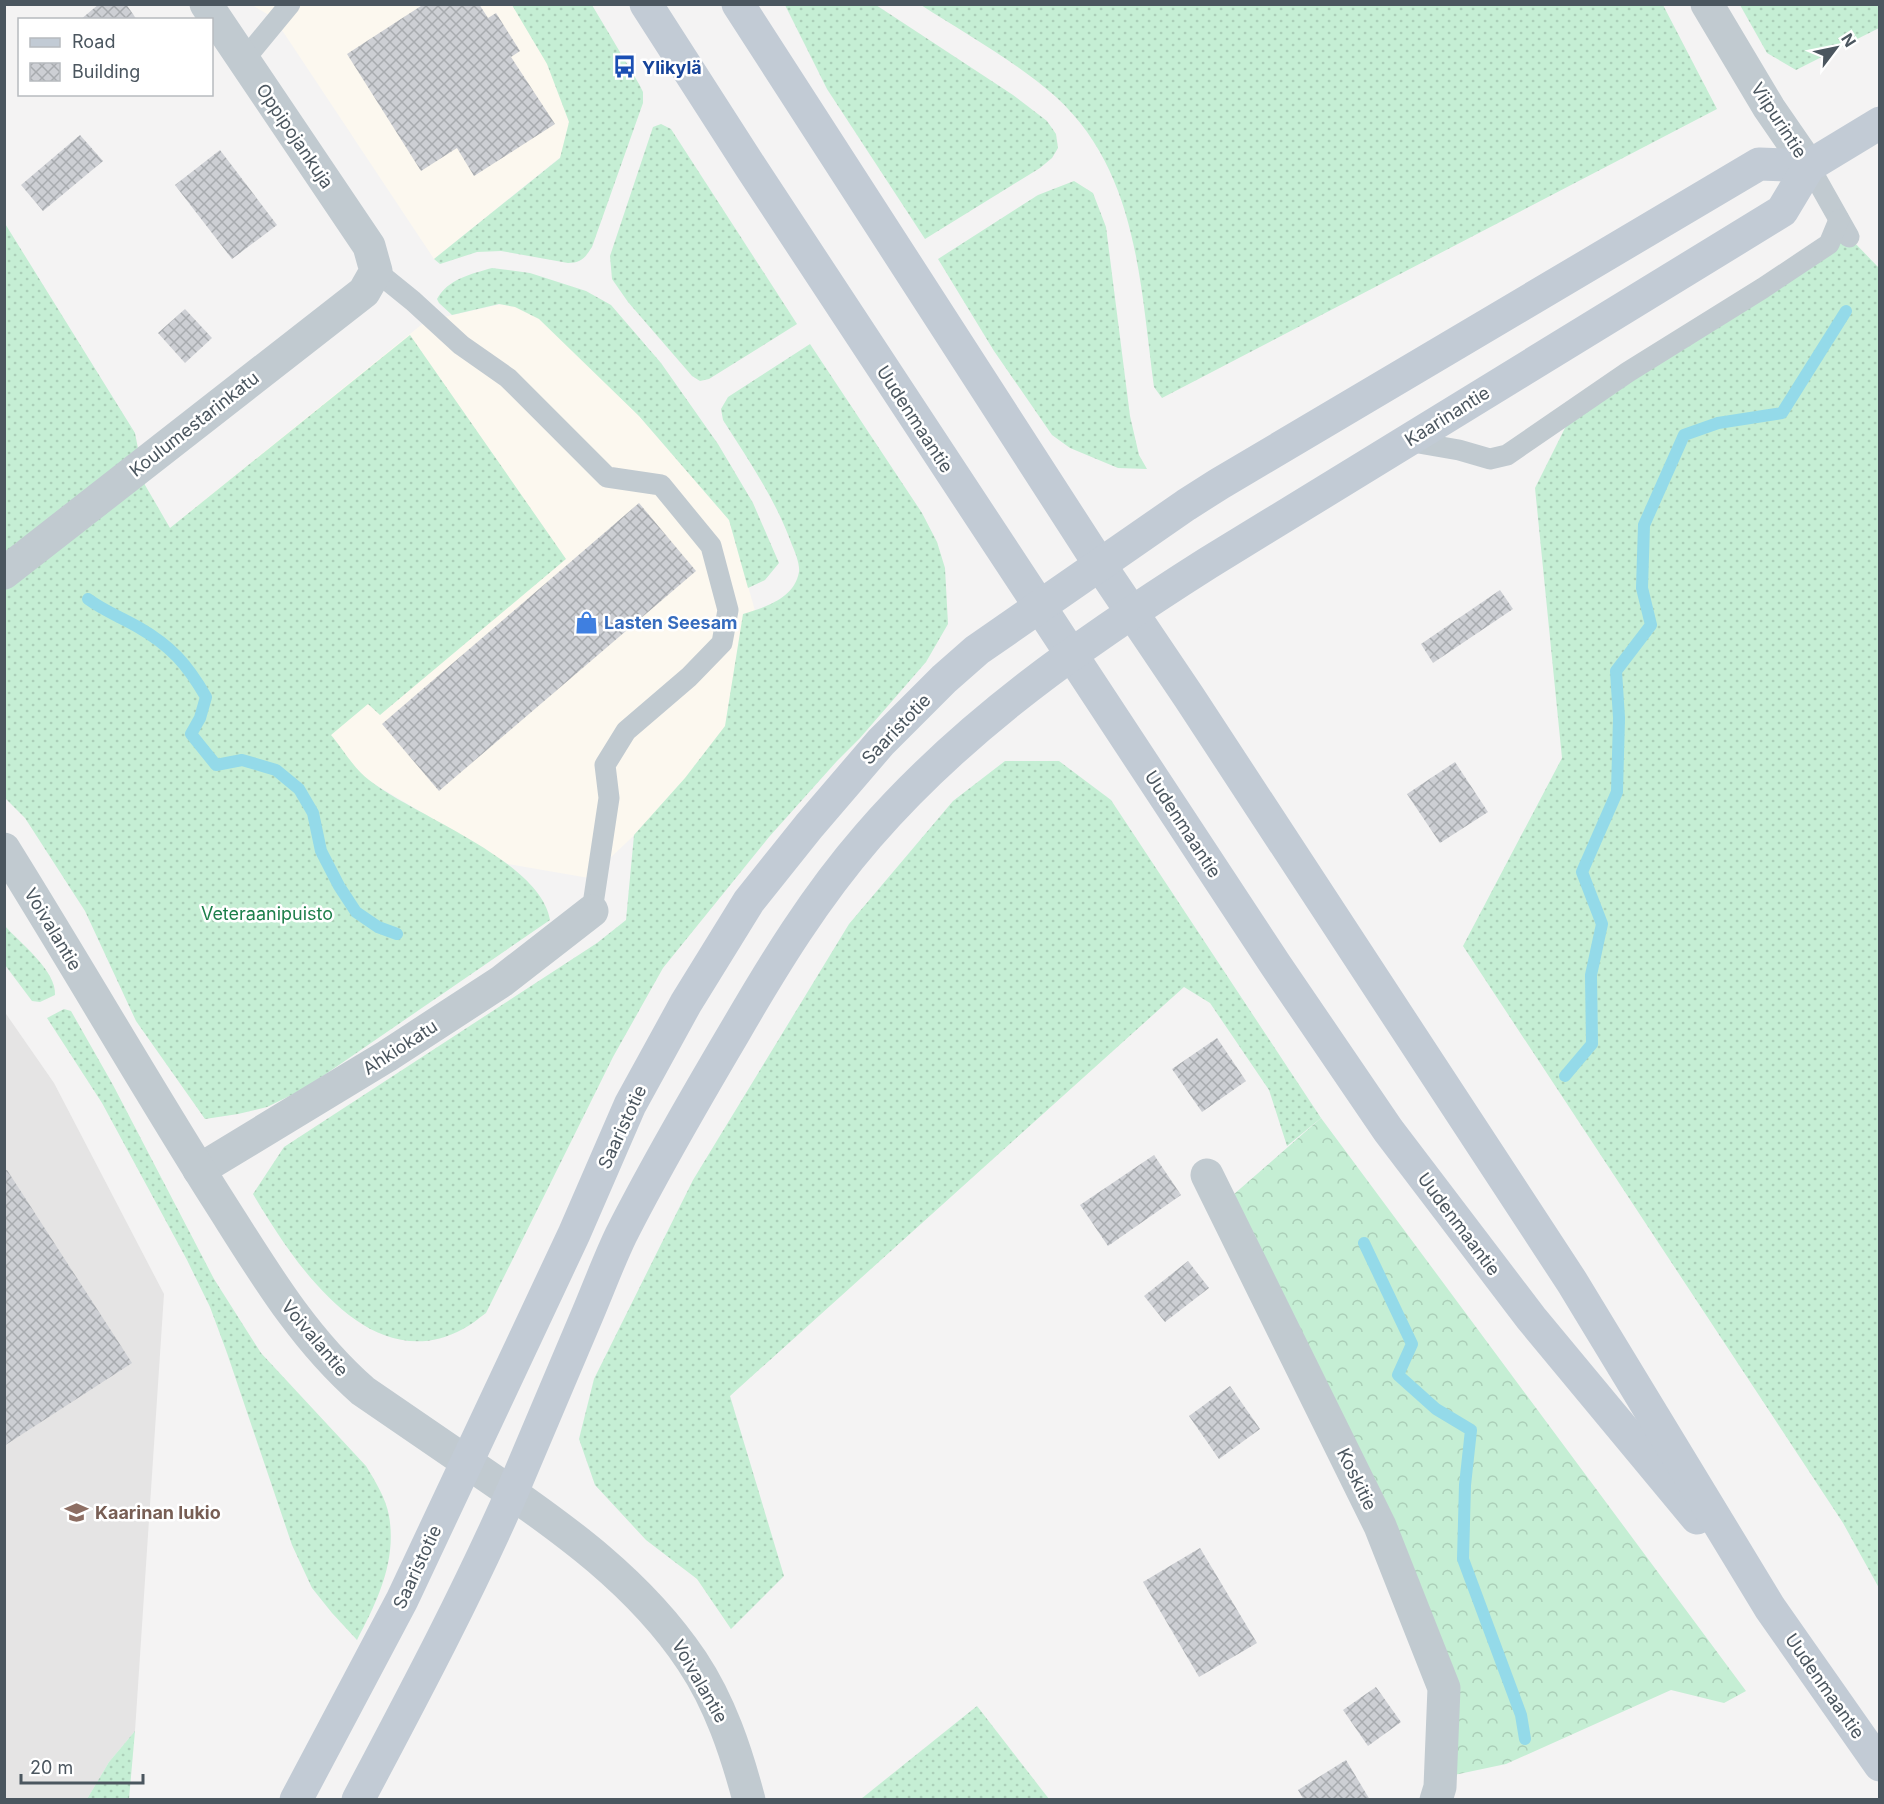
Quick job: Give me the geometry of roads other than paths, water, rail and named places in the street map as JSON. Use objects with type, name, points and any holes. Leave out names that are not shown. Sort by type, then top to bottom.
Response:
[{"type":"main road","name":"Uudenmaantie","points":[[646,4],[1039,607],[1268,954],[1388,1130],[1531,1318],[1770,1608]]},
{"type":"main road","name":"Uudenmaantie","points":[[738,4],[1100,565],[1572,1281],[1770,1608],[1880,1765]]},
{"type":"main road","name":"Kaarinantie","points":[[1071,653],[1131,612],[1782,211],[1809,166],[1880,123]]},
{"type":"main road","points":[[1100,565],[1219,484],[1759,164],[1809,166]]},
{"type":"main road","name":"Saaristotie","points":[[296,1800],[402,1600],[574,1234],[630,1105],[686,1004],[748,901],[889,734],[977,650],[1100,565]]},
{"type":"main road","points":[[358,1800],[472,1578],[512,1493],[620,1238],[693,1103],[757,993],[818,897],[867,837],[911,789],[972,732],[1071,653]]},
{"type":"street","name":"Oppipojankuja","points":[[206,4],[369,246],[376,271]]},
{"type":"street","name":"Viipurintie","points":[[1707,4],[1769,108],[1809,166]]},
{"type":"street","name":"Koulumestarinkatu","points":[[4,573],[364,292],[376,271]]},
{"type":"street","name":"Voivalantie","points":[[4,849],[199,1170],[297,1322],[336,1367],[363,1391],[512,1493],[603,1562],[664,1623],[693,1662],[728,1730],[749,1800]]},
{"type":"street","name":"Ahkiokatu","points":[[199,1170],[387,1056],[492,987],[592,911]]},
{"type":"street","name":"Koskitie","points":[[1206,1175],[1380,1526],[1444,1688],[1440,1787],[1436,1800]]},
{"type":"lane","points":[[244,60],[290,4]]},
{"type":"lane","name":"Viipurintie","points":[[1407,441],[1459,450],[1490,459],[1507,454],[1628,372],[1829,244],[1844,228],[1809,166]]},
{"type":"lane","points":[[376,271],[413,301],[460,345],[508,378],[607,477],[661,485],[711,546],[728,610],[722,643],[689,677],[626,731],[605,765],[609,798],[592,911]]},
{"type":"waterway","points":[[1565,1076],[1592,1044],[1591,975],[1602,924],[1582,872],[1617,792],[1619,718],[1616,671],[1651,625],[1642,588],[1644,525],[1684,435],[1718,423],[1782,413],[1846,311]]},
{"type":"waterway","points":[[88,599],[160,641],[192,675],[206,697],[200,718],[191,734],[216,765],[242,760],[276,770],[299,789],[313,813],[321,851],[339,886],[356,912],[378,927],[397,934]]},
{"type":"waterway","points":[[1364,1243],[1412,1344],[1398,1375],[1436,1409],[1471,1430],[1465,1485],[1463,1559],[1521,1715],[1525,1739]]},
{"type":"place","name":"Ylikylä","points":[[624,67]]},
{"type":"place","name":"Lasten Seesam","points":[[586,622]]},
{"type":"place","name":"Kaarinan lukio","points":[[77,1512]]},
{"type":"park label","name":"Veteraanipuisto","points":[[267,913]]}]
